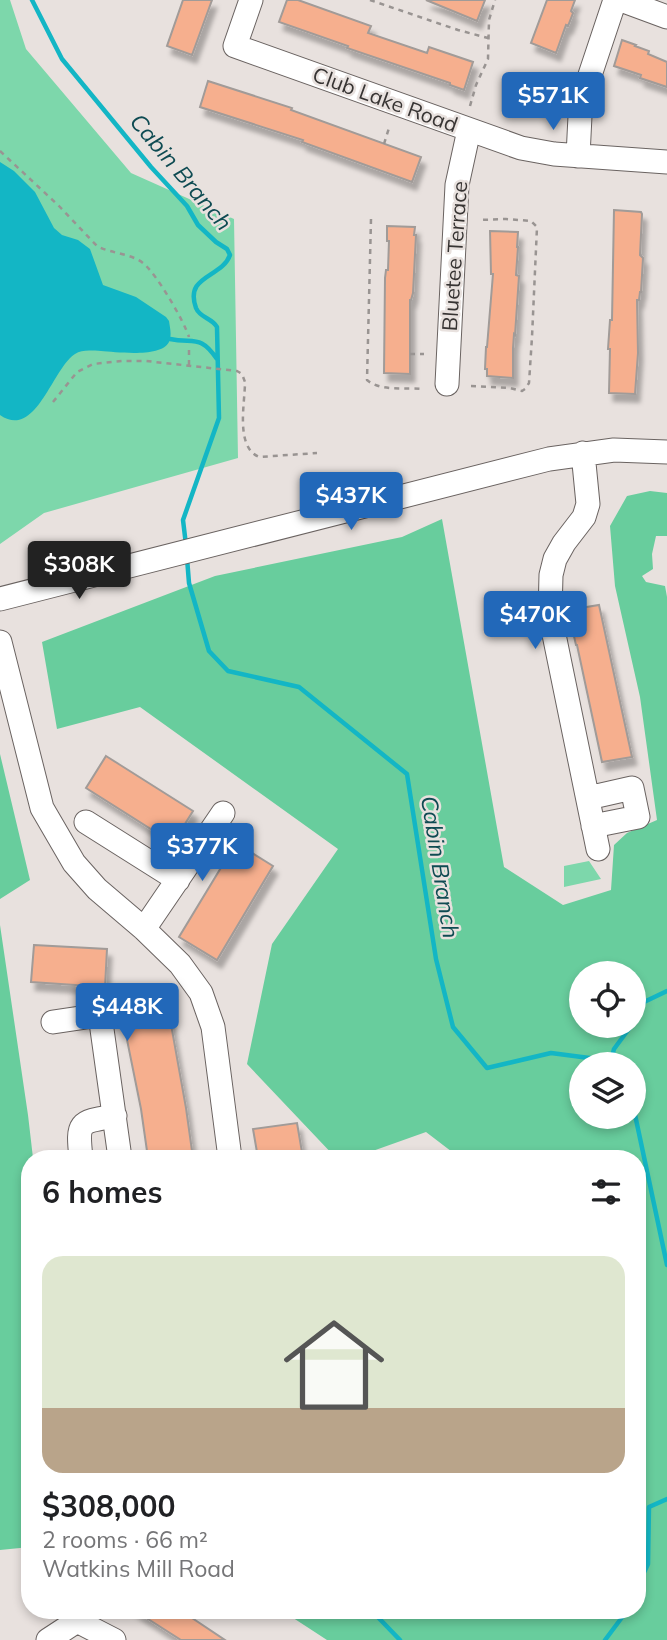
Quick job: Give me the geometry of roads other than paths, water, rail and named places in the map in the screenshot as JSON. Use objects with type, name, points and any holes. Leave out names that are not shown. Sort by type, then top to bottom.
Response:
[{"type":"street","name":"Club Lake Road","points":[[251,0],[235,46],[521,148],[554,154],[667,162]]},
{"type":"street","points":[[578,156],[584,93],[615,0]]},
{"type":"street","points":[[621,0],[667,17]]},
{"type":"street","name":"Bluetee Terrace","points":[[447,383],[457,185],[469,130]]},
{"type":"street","points":[[0,599],[516,466],[614,450],[667,452]]},
{"type":"street","points":[[583,453],[588,504],[584,517],[555,559],[549,590],[550,615],[598,849]]},
{"type":"street","points":[[0,642],[42,808],[74,863],[97,889],[180,964],[201,993],[213,1027],[229,1150]]},
{"type":"street","points":[[588,797],[632,788],[638,817],[593,826]]},
{"type":"street","points":[[144,929],[223,813]]},
{"type":"street","points":[[86,822],[177,880]]},
{"type":"street","points":[[53,1022],[100,1015],[119,1150]]},
{"type":"street","points":[[80,1150],[78,1135],[86,1122],[115,1116]]},
{"type":"street","points":[[48,1640],[77,1621],[114,1640]]},
{"type":"water","points":[[0,162],[14,171],[35,192],[54,228],[90,249],[103,285],[136,297],[166,317],[170,332],[169,342],[157,350],[138,353],[81,351],[75,354],[33,411],[24,418],[13,420],[0,415]]},
{"type":"waterway","name":"Cabin Branch","points":[[32,0],[62,59],[151,167],[187,206],[198,225],[227,249],[230,255],[226,263],[195,289],[196,308],[217,327],[219,418],[183,520],[186,545]]},
{"type":"waterway","points":[[170,339],[201,343],[217,359]]},
{"type":"waterway","name":"Cabin Branch","points":[[187,558],[189,583],[209,651],[228,671],[299,687],[407,774],[436,959],[453,1027],[487,1068],[551,1053],[569,1055]]},
{"type":"waterway","points":[[646,1001],[667,991]]},
{"type":"waterway","points":[[613,1052],[622,1038]]},
{"type":"waterway","name":"Cabin Branch","points":[[638,1129],[643,1150]]},
{"type":"waterway","name":"Cabin Branch","points":[[646,1166],[667,1265]]},
{"type":"waterway","name":"Cabin Branch","points":[[646,1568],[649,1507],[667,1499]]},
{"type":"waterway","points":[[380,1619],[400,1640]]},
{"type":"waterway","name":"Cabin Branch","points":[[605,1640],[621,1619]]}]
